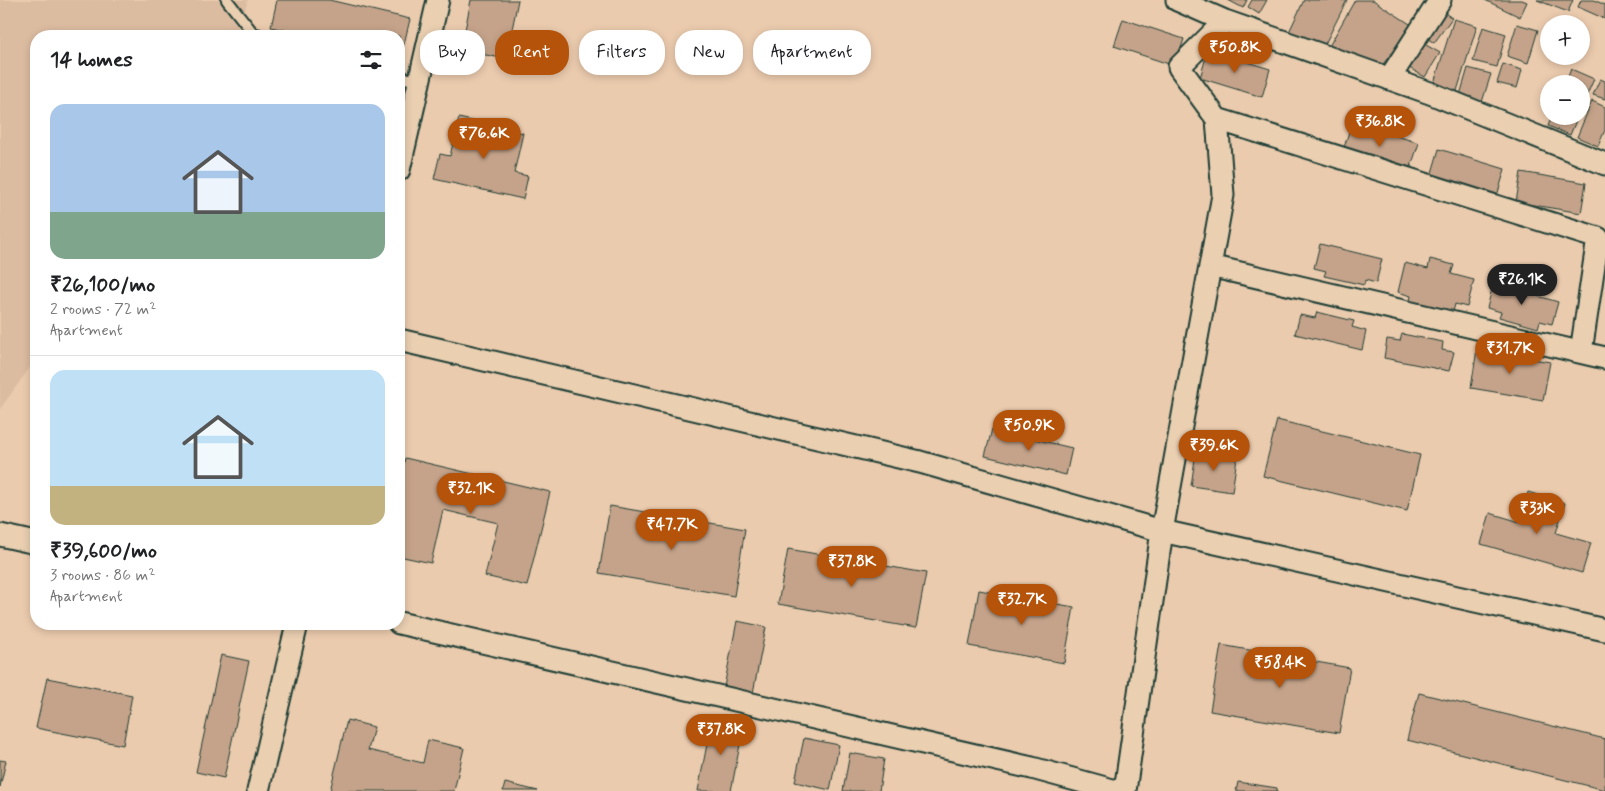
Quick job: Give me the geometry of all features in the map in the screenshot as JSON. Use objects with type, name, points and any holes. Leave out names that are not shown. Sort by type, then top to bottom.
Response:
[{"type":"street","points":[[405,115],[409,79],[438,0]]},
{"type":"street","points":[[1177,0],[1224,21],[1430,93],[1605,164]]},
{"type":"street","points":[[1389,79],[1440,0]]},
{"type":"street","points":[[1125,791],[1162,531],[1223,195],[1217,119],[1179,67],[1224,21]]},
{"type":"street","points":[[1217,119],[1598,238],[1581,352]]},
{"type":"street","points":[[1210,266],[1605,358]]},
{"type":"street","points":[[405,341],[920,462],[1162,531],[1605,630]]},
{"type":"street","points":[[0,536],[30,542]]},
{"type":"street","points":[[405,624],[1032,768],[1116,791]]},
{"type":"street","points":[[258,791],[296,630]]},
{"type":"lane","points":[[227,0],[250,30]]},
{"type":"shaded area","points":[[0,0],[248,0],[239,30],[30,30],[30,367],[0,409]]},
{"type":"building","points":[[277,0],[329,0],[410,19],[405,40],[405,30],[284,30],[271,27]]},
{"type":"building","points":[[471,0],[518,0],[512,30],[495,30],[495,57],[485,55],[485,30],[465,30]]},
{"type":"building","points":[[1228,0],[1247,0],[1243,8]]},
{"type":"building","points":[[1252,0],[1267,0],[1259,14],[1248,7]]},
{"type":"building","points":[[1304,0],[1347,0],[1323,48],[1289,32]]},
{"type":"building","points":[[1355,0],[1373,0],[1413,26],[1380,68],[1328,48]]},
{"type":"building","points":[[1485,0],[1522,0],[1527,2],[1520,17]]},
{"type":"building","points":[[1537,0],[1573,0],[1568,12]]},
{"type":"building","points":[[1581,0],[1594,0],[1605,5],[1605,19],[1578,7]]},
{"type":"building","points":[[1442,11],[1452,18],[1434,43],[1424,36]]},
{"type":"building","points":[[1123,19],[1184,39],[1175,66],[1114,46]]},
{"type":"building","points":[[1454,19],[1477,26],[1456,94],[1433,86]]},
{"type":"building","points":[[1517,24],[1538,30],[1528,63],[1507,56]]},
{"type":"building","points":[[1483,27],[1506,34],[1497,67],[1473,61]]},
{"type":"building","points":[[1419,41],[1440,53],[1425,77],[1404,65]]},
{"type":"building","points":[[1208,50],[1270,69],[1262,97],[1200,78]]},
{"type":"building","points":[[1503,64],[1522,70],[1517,88],[1497,83]]},
{"type":"building","points":[[1468,68],[1491,74],[1482,102],[1460,95]]},
{"type":"building","points":[[1571,69],[1585,75],[1569,75]]},
{"type":"building","points":[[1590,77],[1594,79],[1590,88]]},
{"type":"building","points":[[1600,79],[1605,81],[1605,99],[1593,95]]},
{"type":"building","points":[[1592,101],[1605,107],[1605,130],[1598,146],[1577,137],[1582,125],[1590,125],[1590,106]]},
{"type":"building","points":[[459,118],[523,133],[514,173],[528,176],[523,199],[434,179],[440,154],[450,156]]},
{"type":"building","points":[[1352,122],[1419,143],[1408,175],[1342,154]]},
{"type":"building","points":[[1548,125],[1574,125],[1570,135]]},
{"type":"building","points":[[1439,149],[1505,169],[1495,203],[1429,183]]},
{"type":"building","points":[[1521,172],[1586,183],[1581,213],[1516,202]]},
{"type":"building","points":[[1320,244],[1382,259],[1376,283],[1365,280],[1364,285],[1324,276],[1326,271],[1314,268]]},
{"type":"building","points":[[1430,259],[1454,265],[1451,274],[1474,280],[1467,307],[1455,304],[1453,312],[1410,301],[1411,296],[1398,292],[1405,263],[1428,269]]},
{"type":"building","points":[[1515,284],[1539,291],[1538,296],[1558,302],[1552,324],[1540,321],[1538,328],[1499,317],[1501,312],[1487,308],[1493,285],[1514,291]]},
{"type":"building","points":[[1317,312],[1354,321],[1352,327],[1366,331],[1362,350],[1295,334],[1300,315],[1315,318]]},
{"type":"building","points":[[1402,334],[1443,342],[1442,350],[1454,352],[1449,371],[1384,358],[1387,339],[1400,341]]},
{"type":"building","points":[[1477,349],[1550,362],[1543,400],[1471,388]]},
{"type":"building","points":[[1277,420],[1420,455],[1407,511],[1263,476]]},
{"type":"building","points":[[992,429],[1072,448],[1066,475],[985,456]]},
{"type":"building","points":[[1196,452],[1237,458],[1232,492],[1191,486]]},
{"type":"building","points":[[405,458],[550,492],[527,586],[485,576],[498,523],[443,510],[431,563],[405,557]]},
{"type":"building","points":[[1528,492],[1565,503],[1556,533],[1591,543],[1582,573],[1481,544],[1490,513],[1520,522]]},
{"type":"building","points":[[610,506],[745,529],[734,596],[599,573]]},
{"type":"building","points":[[788,549],[926,573],[916,628],[778,604]]},
{"type":"building","points":[[979,590],[1074,607],[1064,663],[969,646]]},
{"type":"building","points":[[737,621],[766,627],[753,693],[724,687]]},
{"type":"building","points":[[1221,645],[1350,668],[1339,733],[1210,711]]},
{"type":"building","points":[[221,655],[249,661],[224,778],[196,772]]},
{"type":"building","points":[[47,678],[132,695],[123,745],[36,728]]},
{"type":"building","points":[[1419,693],[1605,739],[1605,790],[1407,740]]},
{"type":"building","points":[[712,718],[744,724],[731,791],[698,791]]},
{"type":"building","points":[[347,720],[374,727],[368,750],[423,763],[428,740],[464,748],[454,791],[330,791]]},
{"type":"building","points":[[804,738],[839,745],[830,790],[795,782]]},
{"type":"building","points":[[850,753],[884,759],[879,791],[843,791]]},
{"type":"building","points":[[0,760],[6,761],[0,787]]},
{"type":"building","points":[[1238,782],[1277,788],[1277,791],[1236,791]]},
{"type":"building","points":[[505,783],[538,791],[503,791]]}]
